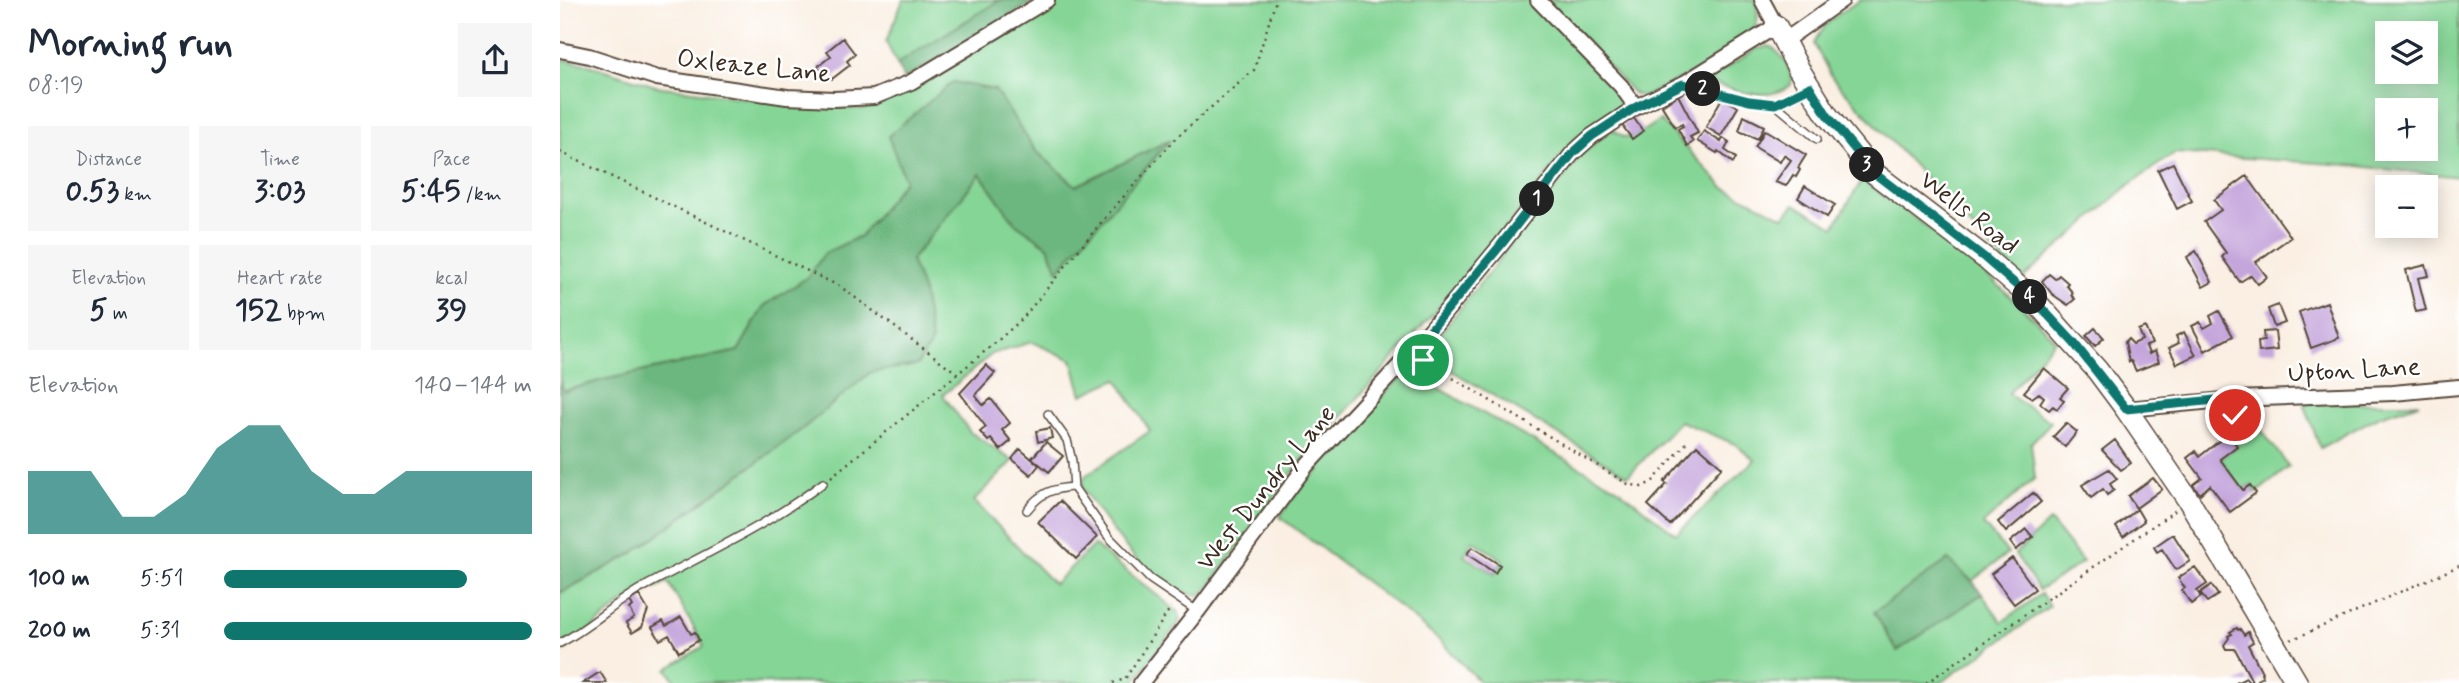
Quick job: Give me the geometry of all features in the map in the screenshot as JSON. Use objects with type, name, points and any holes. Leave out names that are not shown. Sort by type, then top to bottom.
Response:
[{"type":"street","name":"Oxleaze Lane","points":[[560,50],[589,56],[657,78],[788,97],[874,97],[911,82],[1046,0]]},
{"type":"street","points":[[1538,0],[1621,86],[1636,107]]},
{"type":"street","points":[[1762,0],[1780,33]]},
{"type":"street","name":"West Dundry Lane","points":[[1141,683],[1306,466],[1413,351],[1572,154],[1592,136],[1636,107],[1842,0]]},
{"type":"street","name":"Wells Road","points":[[1780,33],[1827,115],[1874,173],[1985,258],[2036,302],[2074,343],[2126,409],[2189,501],[2297,683]]},
{"type":"street","name":"Upton Lane","points":[[2126,409],[2235,398],[2393,393],[2459,387]]},
{"type":"lane","points":[[1683,84],[1749,101],[1775,104],[1810,87]]},
{"type":"lane","points":[[1775,104],[1817,139]]},
{"type":"lane","points":[[2235,398],[2235,415]]},
{"type":"lane","points":[[1048,414],[1066,440],[1072,461],[1074,487],[1108,536],[1150,579],[1197,612]]},
{"type":"lane","points":[[560,643],[575,636],[638,590],[788,510],[823,483]]},
{"type":"lane","points":[[1027,510],[1044,494],[1056,488],[1074,487]]},
{"type":"lane","points":[[560,635],[575,636]]},
{"type":"path","points":[[823,483],[1022,319],[1109,213],[1177,137],[1255,69],[1276,0]]},
{"type":"path","points":[[560,152],[841,287],[958,374]]},
{"type":"path","points":[[1413,351],[1423,360],[1628,484],[1642,487],[1653,481],[1688,441]]},
{"type":"path","points":[[1926,683],[2189,501]]},
{"type":"path","points":[[2275,646],[2459,566]]},
{"type":"path","points":[[1113,683],[1125,679],[1177,600]]},
{"type":"green space","points":[[903,0],[1000,0],[897,64],[886,42]]},
{"type":"green space","points":[[1000,0],[1037,0],[904,79],[897,64]]},
{"type":"green space","points":[[1059,0],[1530,0],[1605,77],[1624,103],[1573,140],[1527,202],[1458,286],[1297,466],[1209,587],[1200,595],[1182,592],[1148,570],[1117,537],[1082,487],[1085,476],[1150,431],[1117,379],[1082,395],[1072,360],[1032,342],[992,354],[943,395],[970,432],[1013,461],[974,501],[1054,584],[1094,545],[1178,612],[1180,621],[1133,683],[677,683],[667,669],[704,646],[668,582],[624,602],[560,654],[560,593],[630,555],[801,430],[871,371],[917,365],[923,292],[911,260],[980,174],[1015,223],[1048,246],[1058,270],[1168,142],[1076,186],[1036,151],[995,90],[905,180],[861,236],[825,253],[808,277],[764,306],[738,351],[563,391],[560,380],[560,59],[586,64],[656,86],[789,104],[864,109],[918,86]]},
{"type":"green space","points":[[1548,0],[1755,0],[1758,16],[1753,32],[1734,49],[1703,68],[1644,97],[1634,94]]},
{"type":"green space","points":[[1860,0],[2459,0],[2459,177],[2348,165],[2175,153],[2129,185],[2021,280],[1833,79],[1814,44],[1827,24]]},
{"type":"green space","points":[[1770,46],[1782,58],[1790,74],[1791,85],[1781,91],[1771,94],[1749,93],[1706,81],[1756,49]]},
{"type":"green space","points":[[953,82],[995,90],[1036,151],[1076,186],[1170,140],[1058,271],[1048,246],[1015,223],[980,174],[911,260],[923,292],[932,342],[917,365],[871,372],[801,430],[630,555],[560,593],[560,381],[564,391],[738,351],[764,306],[808,277],[825,253],[861,236],[905,180],[888,136]]},
{"type":"green space","points":[[1660,120],[1724,188],[1784,217],[1795,204],[1834,227],[1862,180],[1963,255],[2055,340],[2008,394],[2051,422],[2031,443],[2035,478],[1983,524],[2008,553],[1972,581],[1948,560],[1897,651],[1982,594],[2002,622],[2041,594],[2050,606],[1940,683],[1481,683],[1440,641],[1398,606],[1280,517],[1304,482],[1319,471],[1322,458],[1397,381],[1411,373],[1617,488],[1676,534],[1755,460],[1735,444],[1680,421],[1628,476],[1444,366],[1430,347],[1583,153],[1612,129],[1624,137],[1635,136]],"holes":[[[1473,541],[1503,560],[1495,574],[1464,556]]]},
{"type":"green space","points":[[2304,403],[2419,403],[2377,417],[2320,448]]},
{"type":"green space","points":[[2240,428],[2262,431],[2289,467],[2256,493],[2250,485],[2243,490],[2220,459],[2237,446],[2228,434]]},
{"type":"green space","points":[[2050,521],[2083,562],[2039,590],[2015,554]]},
{"type":"green space","points":[[1948,560],[1972,581],[1982,594],[1897,651],[1874,612]]},
{"type":"building","points":[[843,38],[855,54],[847,61],[850,65],[832,79],[827,79],[817,67],[831,56],[827,51]]},
{"type":"building","points":[[1678,95],[1698,133],[1690,137],[1693,142],[1687,146],[1678,129],[1682,124],[1675,127],[1662,106]]},
{"type":"building","points":[[1722,98],[1738,107],[1721,136],[1706,127]]},
{"type":"building","points":[[1744,116],[1764,126],[1758,139],[1739,131]]},
{"type":"building","points":[[1633,117],[1643,131],[1632,139],[1622,125]]},
{"type":"building","points":[[1765,130],[1806,155],[1796,177],[1793,175],[1786,186],[1775,182],[1791,160],[1784,155],[1780,162],[1755,147]]},
{"type":"building","points":[[1704,131],[1721,142],[1723,138],[1729,142],[1725,150],[1736,158],[1733,163],[1718,151],[1717,153],[1697,141]]},
{"type":"building","points":[[2173,163],[2192,201],[2177,209],[2158,170]]},
{"type":"building","points":[[2247,176],[2291,237],[2256,262],[2267,277],[2258,284],[2251,275],[2240,282],[2222,257],[2226,253],[2204,222],[2221,210],[2214,200]]},
{"type":"building","points":[[1805,186],[1835,205],[1827,217],[1798,198]]},
{"type":"building","points":[[2196,251],[2212,282],[2203,287],[2187,257]]},
{"type":"building","points":[[2426,265],[2429,276],[2418,278],[2426,310],[2416,312],[2406,270]]},
{"type":"building","points":[[2049,274],[2055,279],[2059,275],[2068,283],[2066,285],[2075,299],[2068,305],[2052,294],[2042,281]]},
{"type":"building","points":[[2327,302],[2339,338],[2311,348],[2299,312]]},
{"type":"building","points":[[2278,305],[2285,323],[2274,327],[2268,309]]},
{"type":"building","points":[[2219,311],[2233,336],[2205,351],[2192,326],[2200,322],[2204,328],[2213,323],[2210,316]]},
{"type":"building","points":[[2145,327],[2152,344],[2146,346],[2149,354],[2155,351],[2159,362],[2136,371],[2131,361],[2129,362],[2125,342],[2128,339],[2133,344],[2142,340],[2138,330]]},
{"type":"building","points":[[2095,328],[2104,338],[2095,346],[2086,336]]},
{"type":"building","points":[[2275,331],[2277,350],[2259,352],[2258,342],[2264,341],[2263,332]]},
{"type":"building","points":[[2184,332],[2196,355],[2177,364],[2169,348],[2179,343],[2176,336]]},
{"type":"building","points":[[986,365],[995,373],[975,395],[983,405],[991,399],[1010,423],[1002,430],[1011,441],[1000,450],[991,439],[988,441],[980,432],[986,427],[960,393]]},
{"type":"building","points":[[2044,368],[2068,388],[2060,397],[2064,400],[2057,409],[2053,406],[2049,410],[2040,403],[2044,397],[2039,393],[2032,398],[2024,392]]},
{"type":"building","points":[[2066,423],[2077,432],[2065,447],[2053,437]]},
{"type":"building","points":[[1050,428],[1052,438],[1038,442],[1036,431]]},
{"type":"building","points":[[2228,434],[2237,446],[2220,459],[2243,490],[2250,485],[2256,493],[2230,512],[2210,485],[2200,494],[2193,485],[2202,478],[2187,458],[2196,451],[2200,456]]},
{"type":"building","points":[[2115,440],[2131,463],[2121,470],[2102,450]]},
{"type":"building","points":[[1046,442],[1063,456],[1049,472],[1032,458]]},
{"type":"building","points":[[1697,445],[1722,467],[1670,525],[1648,505],[1667,484],[1664,482]]},
{"type":"building","points":[[1020,449],[1039,465],[1031,475],[1012,459]]},
{"type":"building","points":[[2109,469],[2117,479],[2110,484],[2114,490],[2107,495],[2103,489],[2091,498],[2082,485]]},
{"type":"building","points":[[2153,478],[2162,489],[2136,508],[2128,496]]},
{"type":"building","points":[[2033,493],[2041,502],[2006,532],[1998,522]]},
{"type":"building","points":[[1060,501],[1097,537],[1076,559],[1038,522]]},
{"type":"building","points":[[2137,509],[2144,521],[2123,537],[2116,527]]},
{"type":"building","points":[[2026,529],[2033,537],[2016,550],[2010,542]]},
{"type":"building","points":[[2173,534],[2190,561],[2176,570],[2162,549],[2157,552],[2154,547]]},
{"type":"building","points":[[1472,547],[1500,565],[1495,573],[1467,554]]},
{"type":"building","points":[[2012,558],[2035,589],[2014,604],[1991,574]]},
{"type":"building","points":[[2195,567],[2207,584],[2197,591],[2201,597],[2191,604],[2178,578]]},
{"type":"building","points":[[2211,585],[2218,595],[2207,602],[2200,593]]},
{"type":"building","points":[[639,595],[648,610],[642,627],[632,633],[626,623],[634,618],[629,609],[632,606],[629,601]]},
{"type":"building","points":[[681,617],[691,634],[695,632],[699,640],[679,652],[669,635],[660,640],[652,627],[663,621],[666,626]]},
{"type":"building","points":[[2237,628],[2244,635],[2248,632],[2253,642],[2248,645],[2262,672],[2263,677],[2257,680],[2259,683],[2249,683],[2252,681],[2235,649],[2226,649],[2224,645],[2232,634],[2230,632]]},
{"type":"building","points":[[600,672],[607,683],[583,683]]},
{"type":"building","points":[[2246,678],[2249,683],[2236,683]]},
{"type":"route","points":[[1423,360],[1413,351],[1572,154],[1592,136],[1636,107],[1683,84],[1749,101],[1775,104],[1810,87],[1827,115],[1874,173],[1985,258],[2036,302],[2074,343],[2126,409],[2235,398],[2235,415]]}]
